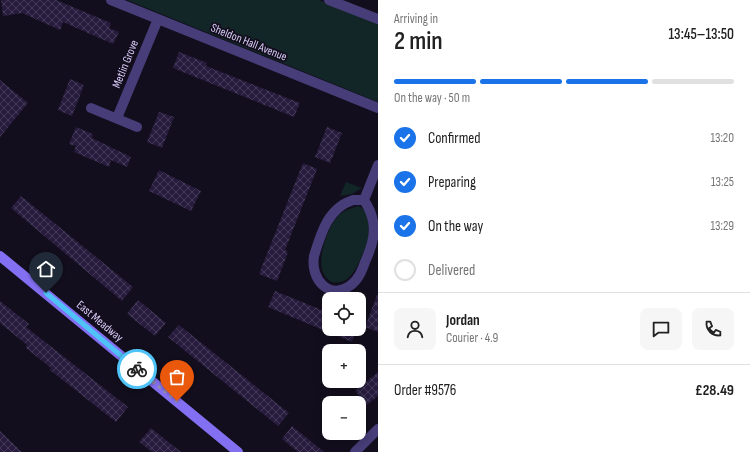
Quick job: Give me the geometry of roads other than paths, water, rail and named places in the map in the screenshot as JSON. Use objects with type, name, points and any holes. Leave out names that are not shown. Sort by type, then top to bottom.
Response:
[{"type":"street","name":"Sheldon Hall Avenue","points":[[111,0],[378,108]]},
{"type":"street","points":[[329,0],[378,19]]},
{"type":"street","name":"Metlin Grove","points":[[117,118],[158,19]]},
{"type":"street","points":[[91,108],[137,127]]},
{"type":"street","points":[[364,200],[378,165]]},
{"type":"street","points":[[353,200],[364,200],[370,206],[375,215],[377,225],[377,234],[369,254],[359,275],[350,286],[332,290],[325,288],[316,276],[313,264],[323,232],[331,214],[336,208],[343,203],[353,200]]},
{"type":"street","name":"East Meadway","points":[[0,256],[238,452]]},
{"type":"street","points":[[355,452],[378,429]]}]
